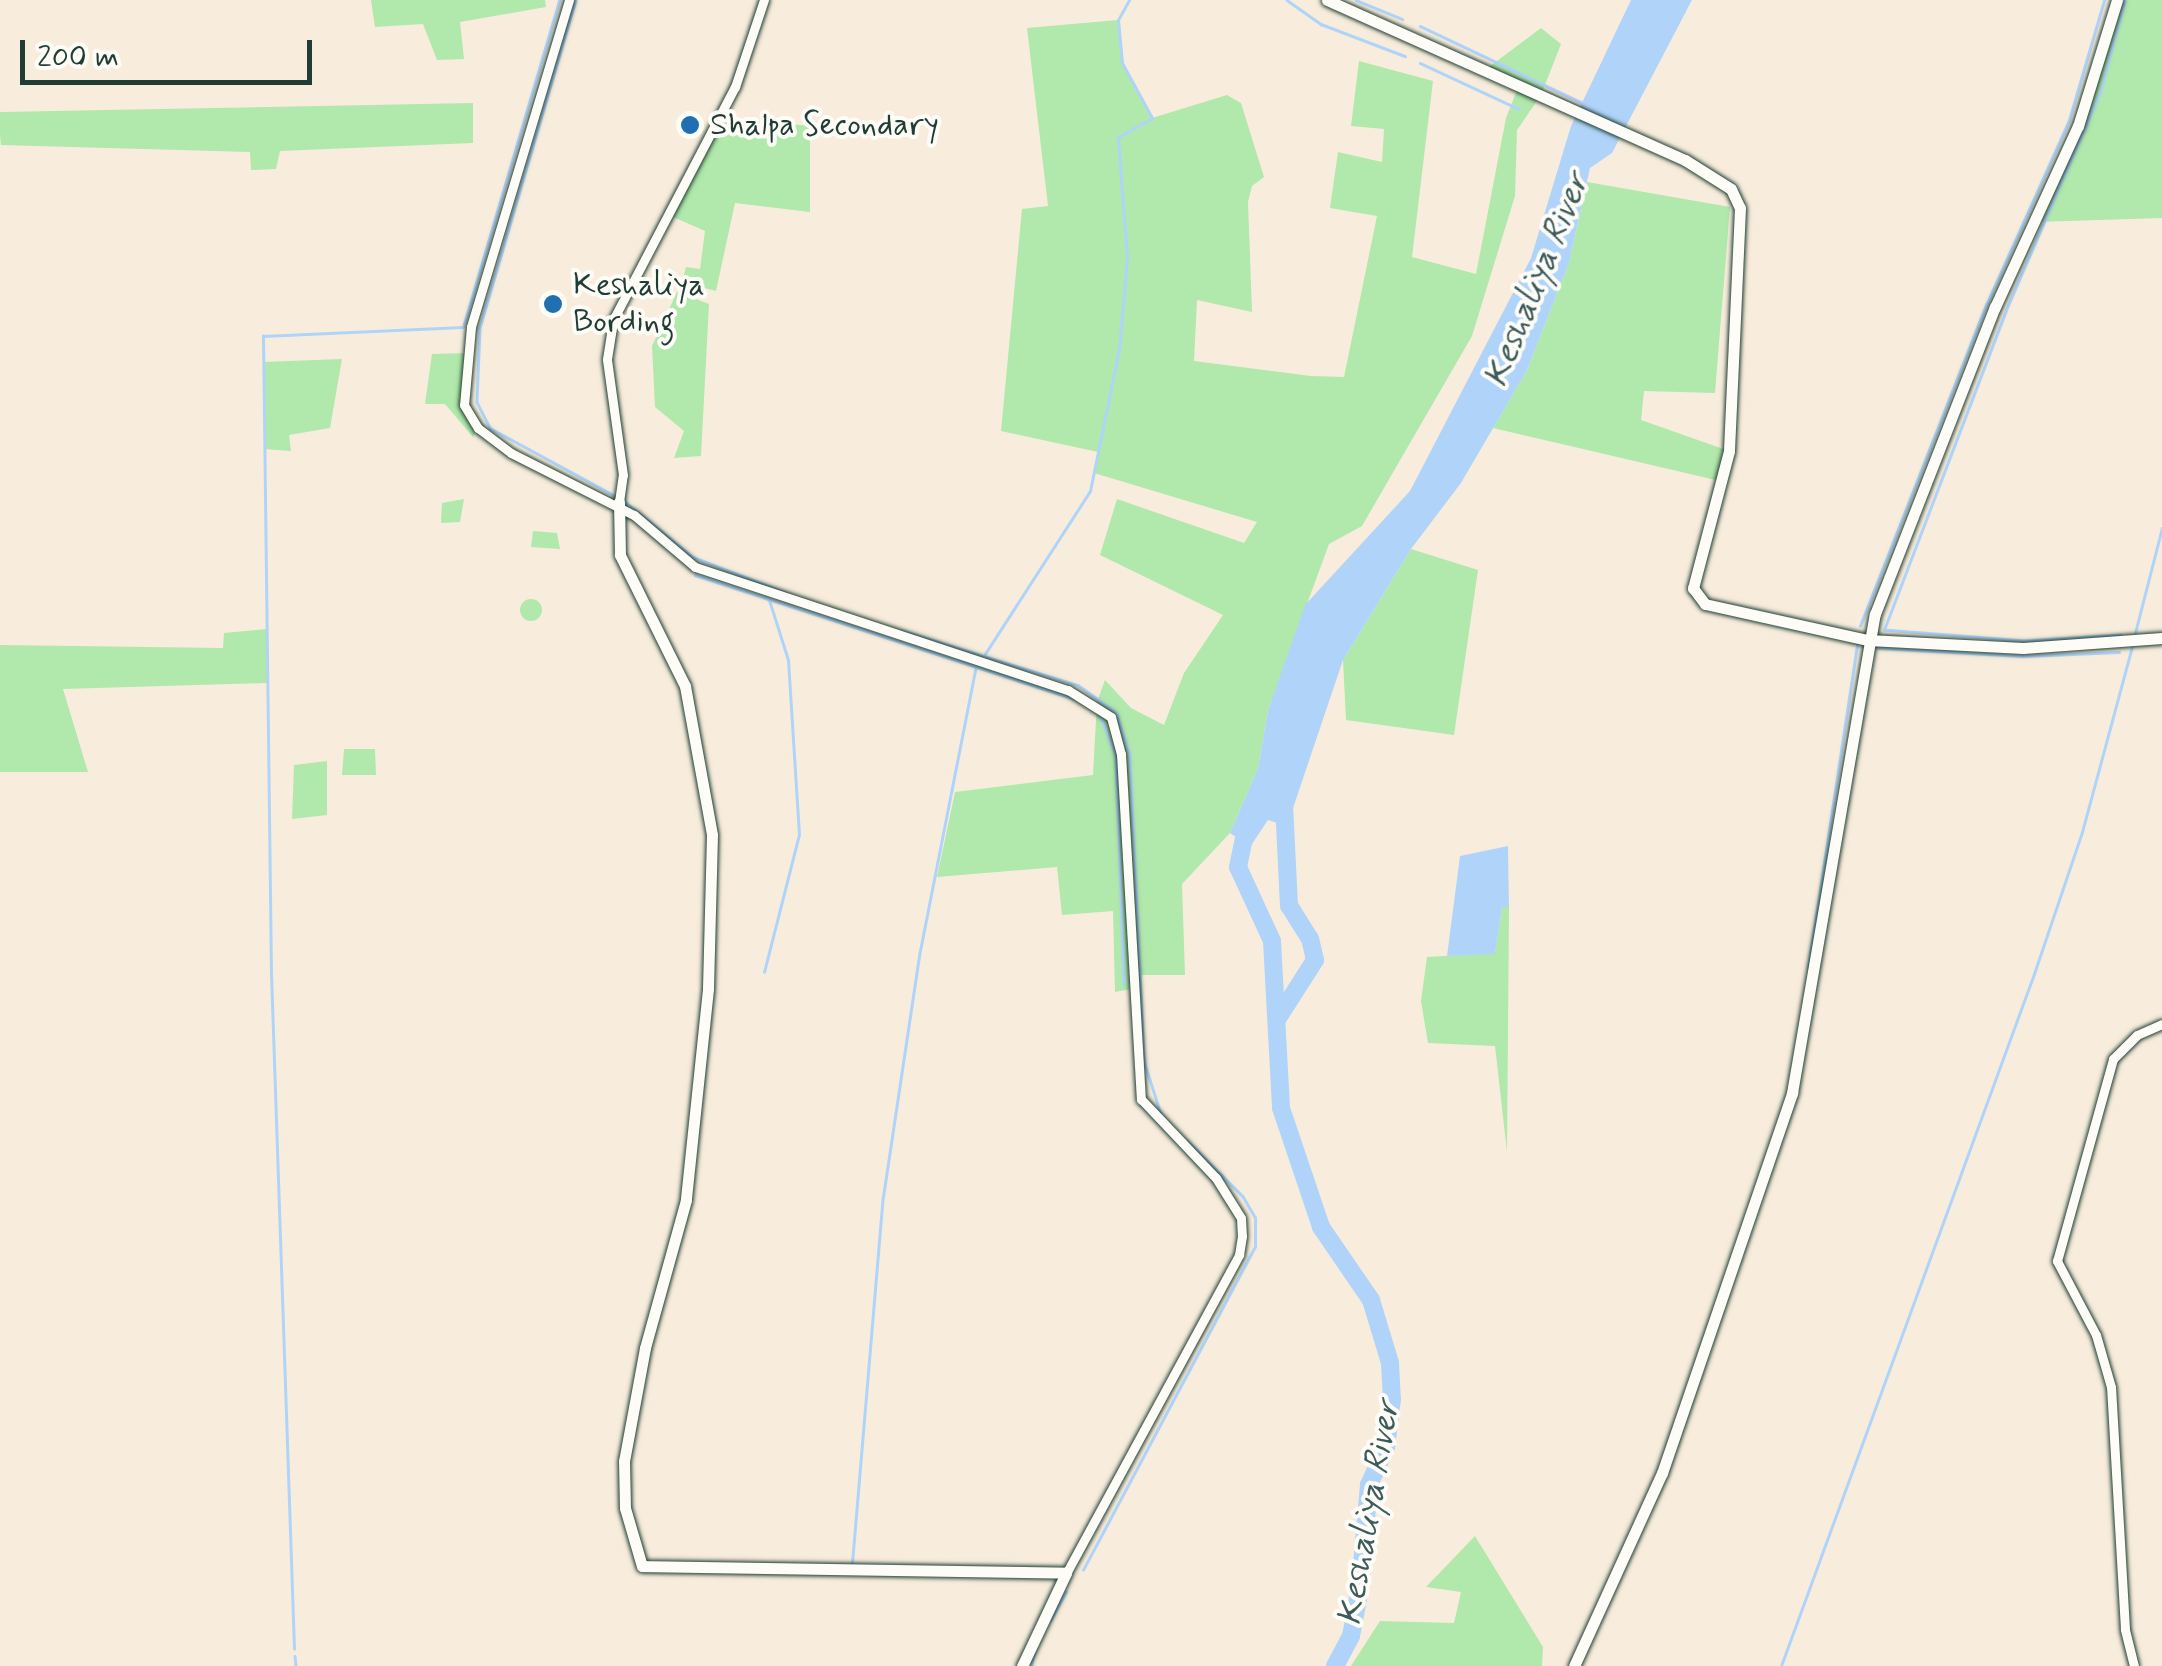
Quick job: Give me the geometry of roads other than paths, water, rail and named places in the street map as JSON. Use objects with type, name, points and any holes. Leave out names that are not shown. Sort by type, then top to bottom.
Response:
[{"type":"street","points":[[569,0],[471,328],[464,405],[478,428],[511,452],[620,502],[695,567],[1068,690],[1111,717],[1122,754],[1141,1099],[1216,1178],[1241,1218],[1242,1236],[1239,1254],[1066,1574],[1022,1666]]},
{"type":"street","points":[[764,0],[735,87],[612,320],[607,359],[620,502],[620,555],[685,686],[712,835],[708,989],[686,1200],[645,1348],[624,1461],[625,1508],[642,1566],[1066,1574]]},
{"type":"street","points":[[1326,0],[1644,142],[1730,189],[1740,208],[1728,452],[1693,588],[1706,604],[1868,640],[2024,648],[2162,638]]},
{"type":"street","points":[[1574,1666],[1662,1473],[1792,1093],[1868,640],[1995,307],[2078,126],[2118,0]]},
{"type":"street","points":[[2134,1666],[2125,1629],[2111,1387],[2096,1335],[2057,1262],[2114,1059],[2136,1036],[2162,1024]]},
{"type":"water","points":[[1631,0],[1692,0],[1612,153],[1590,168],[1569,263],[1527,370],[1461,483],[1411,549],[1343,660],[1287,826],[1268,820],[1250,847],[1230,833],[1258,768],[1268,710],[1305,605],[1410,491],[1531,258],[1571,126]]},
{"type":"water","points":[[1508,846],[1509,907],[1502,907],[1495,954],[1447,956],[1460,856]]},
{"type":"waterway","points":[[294,1649],[271,974],[263,336],[463,327],[559,0]]},
{"type":"waterway","points":[[576,0],[480,329],[477,402],[490,428],[616,496]]},
{"type":"waterway","points":[[985,654],[1090,491],[1119,350],[1127,258],[1118,137],[1152,118],[1122,63],[1118,20],[1129,0]]},
{"type":"waterway","points":[[1287,0],[1321,24],[1405,56]]},
{"type":"waterway","points":[[1356,0],[1402,19]]},
{"type":"waterway","points":[[1860,626],[1986,305],[2069,120],[2104,0]]},
{"type":"waterway","points":[[2121,635],[2025,641],[1884,630],[2006,310],[2100,93],[2125,0]]},
{"type":"waterway","points":[[1420,26],[1583,103]]},
{"type":"waterway","points":[[1420,63],[1519,109]]},
{"type":"waterway","points":[[623,500],[693,557],[787,593]]},
{"type":"waterway","points":[[2135,633],[2162,528]]},
{"type":"waterway","points":[[695,575],[1074,699]]},
{"type":"waterway","points":[[764,972],[799,835],[788,660],[769,600]]},
{"type":"waterway","points":[[900,630],[1078,685],[1116,712],[1130,753],[1144,1061],[1161,1114]]},
{"type":"waterway","points":[[1808,969],[1857,644]]},
{"type":"waterway","points":[[1781,1666],[2034,974],[2082,832],[2132,647]]},
{"type":"waterway","points":[[1879,648],[2023,656],[2119,652]]},
{"type":"waterway","points":[[852,1563],[883,1197],[919,956],[977,661]]},
{"type":"waterway","points":[[1101,717],[1116,756],[1124,984]]},
{"type":"waterway","name":"Keshaliya River","points":[[1278,1018],[1315,960],[1310,939],[1289,906],[1284,804]]},
{"type":"waterway","name":"Keshaliya River","points":[[1248,819],[1238,867],[1272,941],[1281,1108],[1321,1227],[1371,1300],[1390,1363],[1392,1399],[1386,1447],[1369,1485],[1360,1588],[1351,1636],[1335,1666]]},
{"type":"waterway","points":[[1083,1570],[1255,1247],[1255,1218],[1243,1197],[1187,1141]]},
{"type":"waterway","points":[[1050,1621],[1066,1592]]},
{"type":"waterway","points":[[1031,1666],[1035,1650]]},
{"type":"waterway","points":[[295,1656],[296,1666]]},
{"type":"place","name":"Shalpa Secondary","points":[[690,125]]},
{"type":"place","name":"Keshaliya Bording","points":[[553,304]]}]
